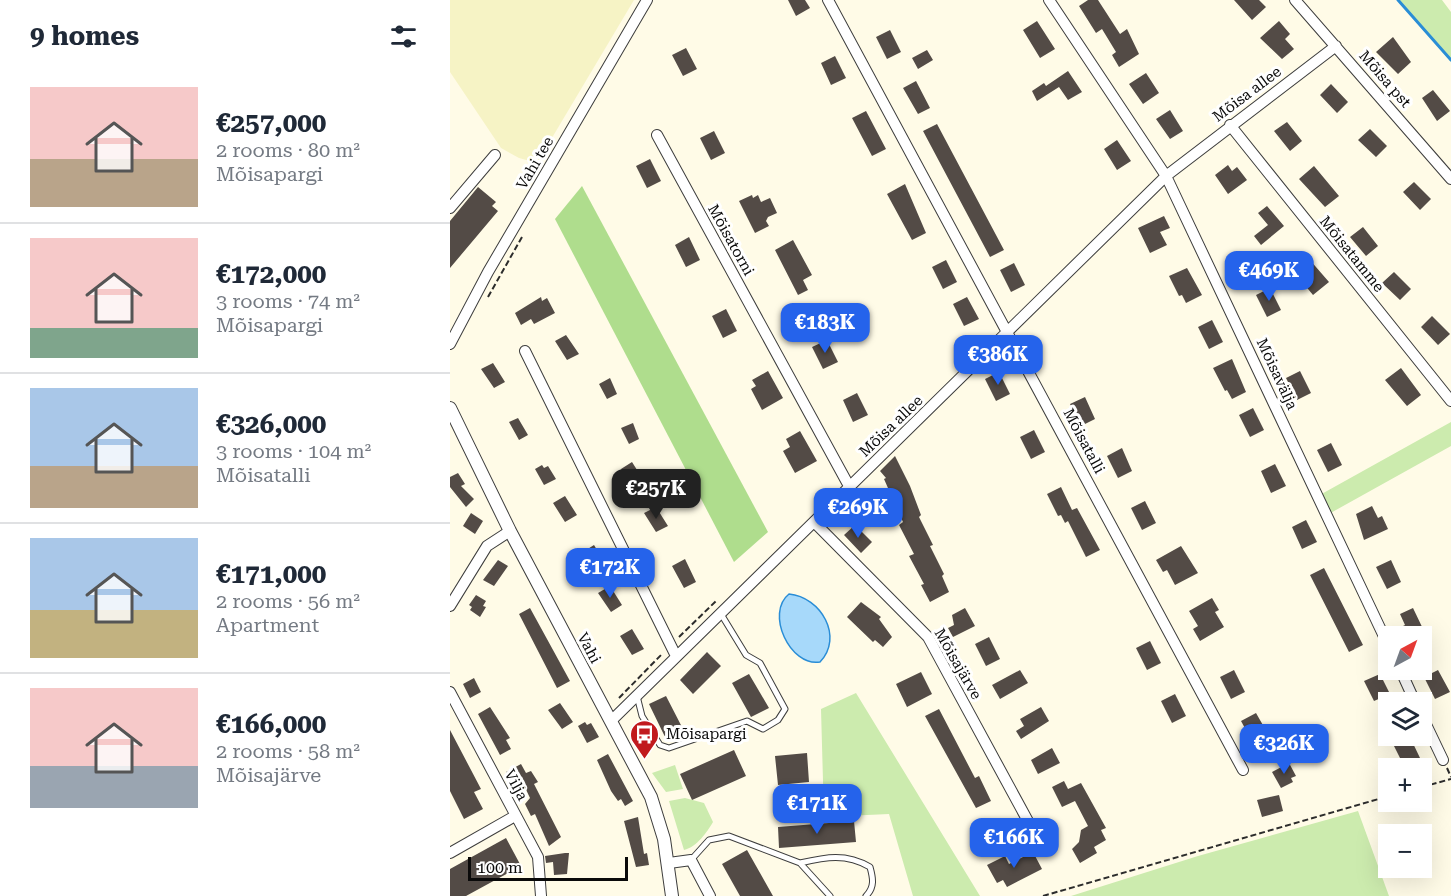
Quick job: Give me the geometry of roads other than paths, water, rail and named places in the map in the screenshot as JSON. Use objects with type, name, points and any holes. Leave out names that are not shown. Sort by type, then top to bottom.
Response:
[{"type":"street","name":"Vahi tee","points":[[450,342],[488,272],[647,0]]},
{"type":"street","name":"Mõisatalli","points":[[828,0],[1242,770]]},
{"type":"street","name":"Mõisavälja","points":[[1049,0],[1166,176],[1379,626]]},
{"type":"street","name":"Mõisa pst","points":[[1295,0],[1451,179]]},
{"type":"street","name":"Mõisa allee","points":[[611,721],[1166,176],[1336,46]]},
{"type":"street","name":"Mõisatamme","points":[[1230,125],[1451,401]]},
{"type":"street","name":"Mõisatorni","points":[[657,135],[849,486]]},
{"type":"street","points":[[450,208],[495,154]]},
{"type":"street","points":[[525,351],[676,656]]},
{"type":"street","name":"Vahi","points":[[450,408],[452,419],[651,797],[669,863],[672,896]]},
{"type":"street","name":"Mõisajärve","points":[[814,522],[928,637],[1042,847]]},
{"type":"street","points":[[450,606],[487,546],[510,531]]},
{"type":"street","name":"Vilja","points":[[450,692],[538,857],[541,896]]},
{"type":"street","points":[[1432,737],[1443,760]]},
{"type":"street","points":[[450,854],[515,816]]},
{"type":"street","points":[[669,863],[691,860],[710,896]]},
{"type":"lane","points":[[637,696],[642,716],[660,745],[669,748],[747,721],[763,729],[778,720],[785,709],[760,663],[746,655],[721,612]]},
{"type":"lane","points":[[691,860],[709,840],[729,836],[800,863],[830,896]]},
{"type":"lane","points":[[800,863],[822,858],[854,858],[870,867],[874,878],[871,891],[866,896]]},
{"type":"water","points":[[789,594],[811,602],[826,620],[830,641],[827,652],[820,662],[809,661],[799,656],[784,637],[780,625],[780,613],[782,603]]},
{"type":"waterway","points":[[1398,0],[1451,60]]},
{"type":"place","name":"Mõisapargi","points":[[645,760]]}]
